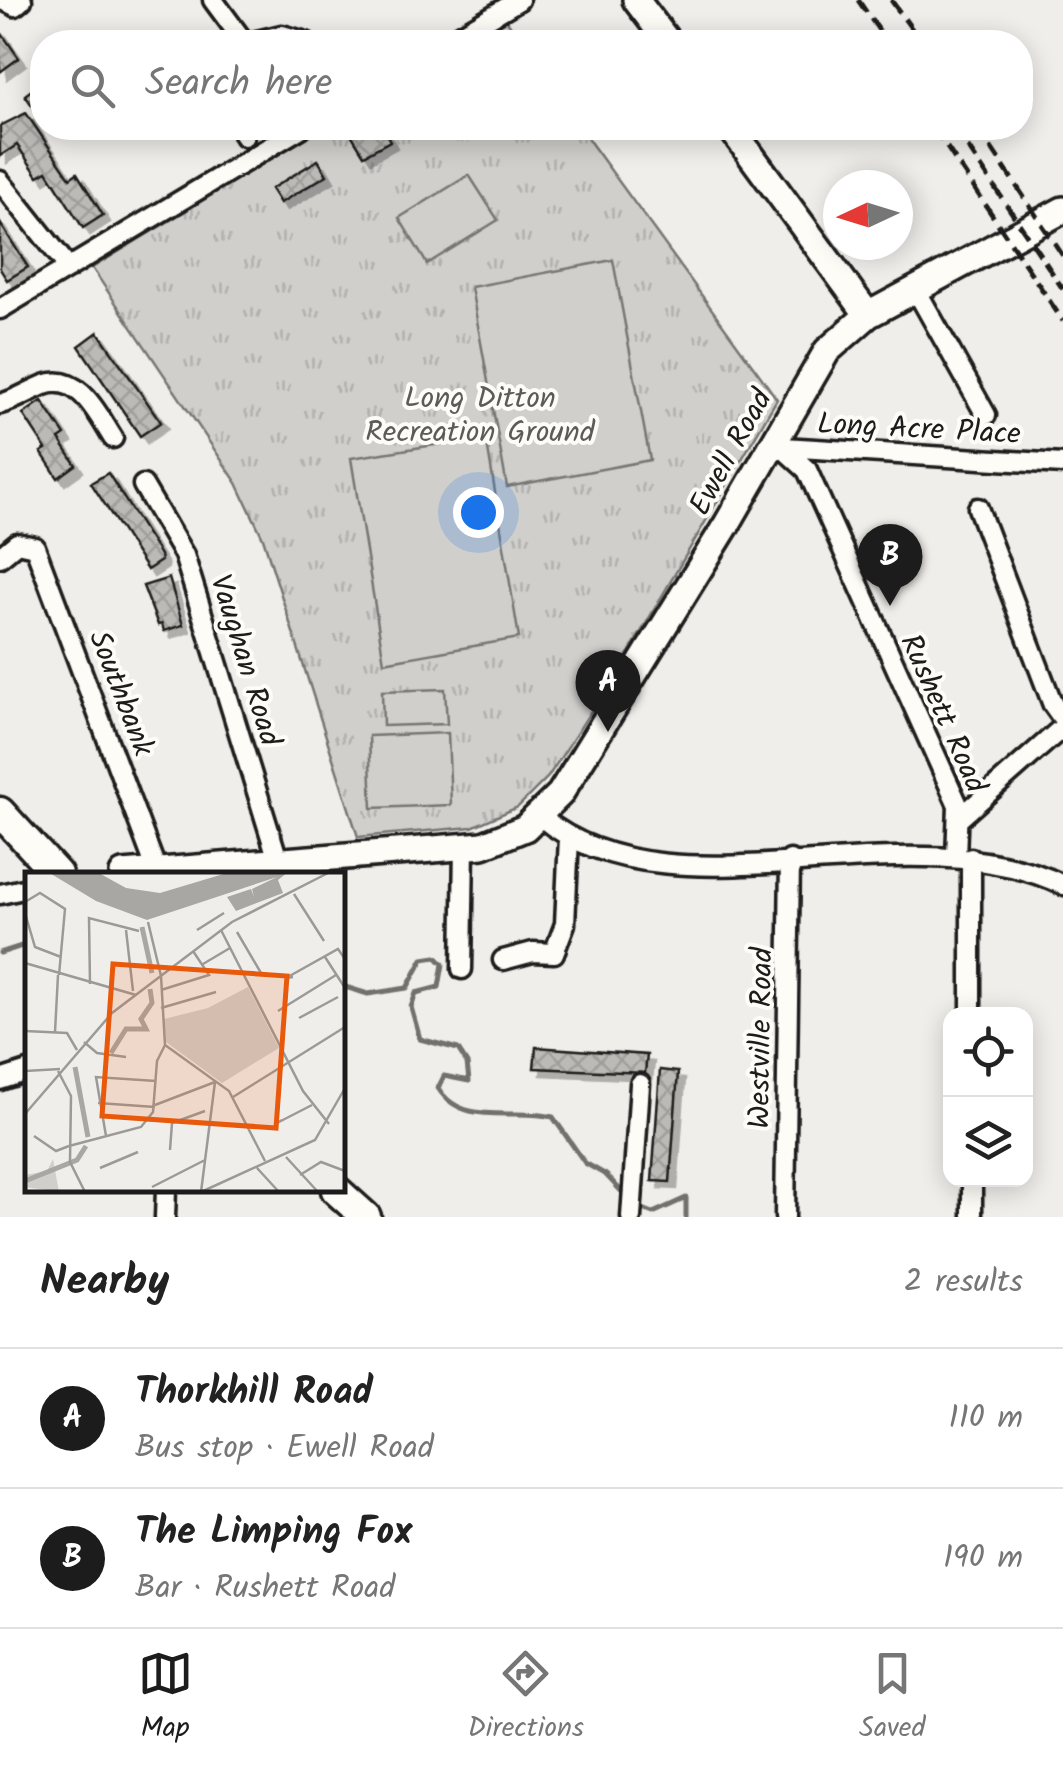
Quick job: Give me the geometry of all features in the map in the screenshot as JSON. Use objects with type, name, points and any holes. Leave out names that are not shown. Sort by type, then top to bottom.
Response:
[{"type":"main road","points":[[0,812],[56,872]]},
{"type":"main road","points":[[338,1192],[366,1217]]},
{"type":"street","points":[[3,0],[15,6],[22,0]]},
{"type":"street","points":[[213,0],[235,30]]},
{"type":"street","points":[[469,30],[520,0]]},
{"type":"street","points":[[636,0],[659,30]]},
{"type":"street","points":[[0,310],[282,140]]},
{"type":"street","points":[[740,140],[868,314]]},
{"type":"street","points":[[0,180],[69,268]]},
{"type":"street","name":"Ewell Road","points":[[541,817],[596,737],[772,446],[814,368],[836,341],[868,314],[1063,210]]},
{"type":"street","points":[[915,288],[986,415]]},
{"type":"street","points":[[0,404],[50,383],[70,386],[86,396],[113,438]]},
{"type":"street","name":"Long Acre Place","points":[[772,446],[1063,464]]},
{"type":"street","name":"Rushett Road","points":[[772,446],[785,450],[807,470],[960,818],[971,1007]]},
{"type":"street","name":"Vaughan Road","points":[[143,485],[184,555],[278,860]]},
{"type":"street","points":[[978,508],[1047,688],[1063,719]]},
{"type":"street","name":"Southbank","points":[[0,557],[26,541],[35,547],[157,871]]},
{"type":"street","points":[[960,818],[1063,727]]},
{"type":"street","points":[[146,872],[464,846],[515,834],[541,817],[569,837],[620,858],[656,864],[964,857],[1018,867],[1063,885]]},
{"type":"street","points":[[504,960],[532,952],[554,953],[565,924],[569,837]]},
{"type":"street","points":[[462,969],[464,846]]},
{"type":"street","name":"Westville Road","points":[[785,1217],[790,860]]},
{"type":"street","points":[[0,894],[25,889]]},
{"type":"street","points":[[0,1080],[25,1073]]},
{"type":"street","points":[[631,1217],[640,1084]]},
{"type":"street","points":[[972,1187],[972,1217]]},
{"type":"street","points":[[165,1217],[166,1192]]},
{"type":"green space","points":[[505,18],[514,30],[484,30]]},
{"type":"green space","name":"Long Ditton Recreation Ground","points":[[301,140],[589,140],[777,399],[630,651],[548,777],[518,807],[472,827],[358,837],[263,538],[237,483],[92,268]]},
{"type":"green space","points":[[469,175],[498,220],[427,264],[399,218]]},
{"type":"green space","points":[[613,260],[650,460],[507,487],[471,287]]},
{"type":"green space","points":[[486,437],[519,638],[384,662],[351,458]]},
{"type":"green space","points":[[445,689],[447,724],[383,726],[382,691]]},
{"type":"green space","points":[[448,733],[451,805],[372,808],[369,736]]},
{"type":"building","points":[[0,31],[19,58],[0,72]]},
{"type":"building","points":[[26,113],[30,119],[30,140],[44,140],[70,178],[77,173],[103,215],[83,228],[47,171],[38,176],[17,145],[0,156],[0,126]]},
{"type":"building","points":[[355,140],[389,140],[390,141],[364,155]]},
{"type":"building","points":[[318,160],[327,175],[280,203],[271,189]]},
{"type":"building","points":[[0,223],[28,267],[7,280],[0,269]]},
{"type":"building","points":[[98,332],[161,422],[140,436],[79,346]]},
{"type":"building","points":[[42,401],[65,435],[59,439],[76,465],[58,478],[41,452],[46,449],[23,414]]},
{"type":"building","points":[[108,473],[160,555],[161,561],[147,570],[91,483]]},
{"type":"building","points":[[169,578],[183,625],[164,631],[143,586]]},
{"type":"building","points":[[536,1047],[647,1055],[645,1073],[534,1068]]},
{"type":"building","points":[[660,1070],[678,1072],[670,1182],[652,1181]]},
{"type":"waterway","points":[[0,953],[25,945]]},
{"type":"waterway","points":[[345,987],[368,994],[407,988],[423,959],[436,957],[443,964],[439,987],[416,993],[411,1007],[420,1039],[458,1049],[467,1063],[469,1081],[444,1076],[438,1088],[461,1108],[475,1112],[553,1117],[585,1163],[606,1175],[623,1193]]},
{"type":"waterway","points":[[643,1209],[653,1213],[686,1198],[686,1217]]},
{"type":"railway","points":[[858,0],[879,30]]},
{"type":"railway","points":[[891,0],[912,30]]},
{"type":"railway","points":[[942,140],[1063,321]]},
{"type":"railway","points":[[963,140],[1063,289]]},
{"type":"railway","points":[[986,140],[1063,256]]},
{"type":"place","name":"The Limping Fox","points":[[890,606]]},
{"type":"place","name":"Thorkhill Road","points":[[608,732]]}]
